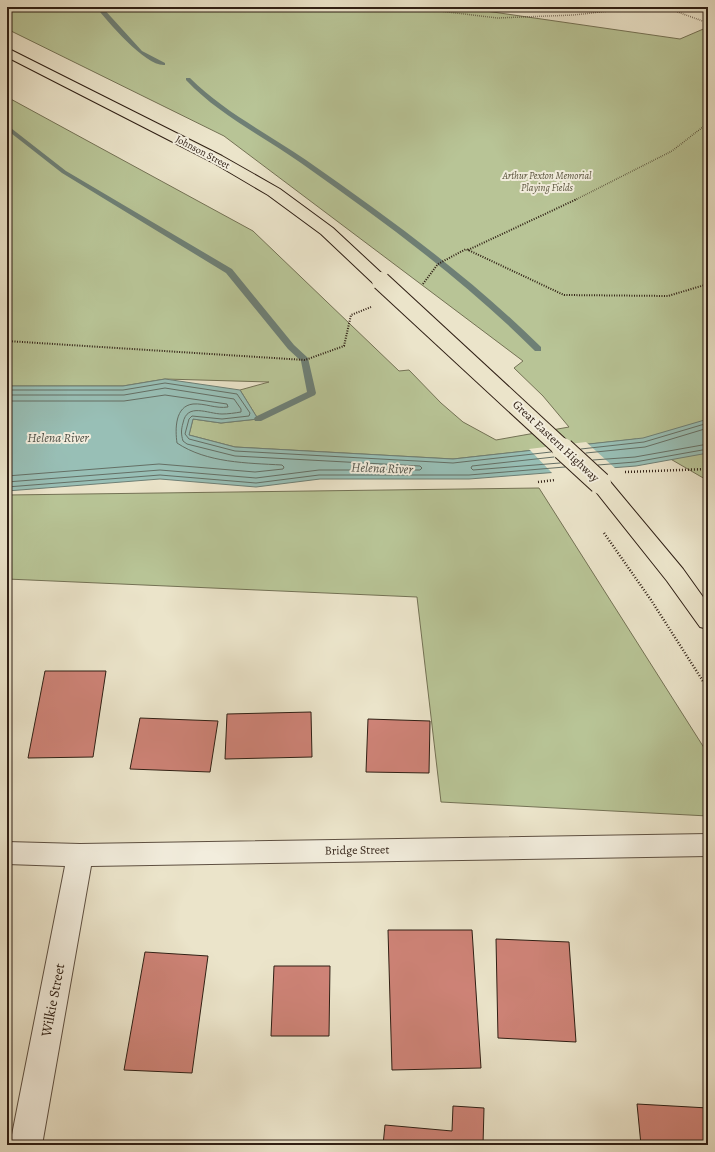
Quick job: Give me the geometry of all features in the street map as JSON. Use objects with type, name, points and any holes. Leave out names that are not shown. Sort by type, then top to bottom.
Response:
[{"type":"highway","name":"Johnson Street","points":[[7,52],[218,159],[274,192],[327,231],[381,281]]},
{"type":"highway","name":"Great Eastern Highway","points":[[381,281],[600,483],[675,575],[708,621]]},
{"type":"street","name":"Bridge Street","points":[[7,853],[80,855],[708,845]]},
{"type":"street","name":"Wilkie Street","points":[[26,1145],[80,855]]},
{"type":"path","points":[[408,7],[497,18],[574,15],[644,7]]},
{"type":"path","points":[[664,7],[708,23]]},
{"type":"path","points":[[421,286],[438,264],[466,249],[468,250],[547,215],[672,151],[708,123]]},
{"type":"path","points":[[468,250],[564,295],[668,296],[708,284]]},
{"type":"path","points":[[7,341],[305,360],[344,346],[351,315],[372,306]]},
{"type":"path","points":[[603,531],[651,600],[708,689]]},
{"type":"green space","name":"Arthur Pexton Memorial Playing Fields","points":[[7,7],[458,7],[680,39],[708,27],[708,479],[705,479],[636,439],[453,459],[235,447],[189,435],[193,419],[221,423],[258,419],[240,390],[269,382],[165,379],[123,386],[7,386],[7,97],[253,231],[399,371],[409,370],[441,403],[463,422],[496,440],[569,427],[543,396],[514,368],[523,361],[224,136],[7,29]]},
{"type":"green space","points":[[539,488],[708,754],[708,816],[441,802],[417,597],[7,579],[7,495]]},
{"type":"water","name":"Helena River","points":[[165,379],[240,390],[258,419],[221,423],[193,419],[189,435],[235,447],[453,459],[643,438],[708,419],[708,453],[636,466],[469,479],[320,479],[256,487],[160,479],[7,491],[7,386],[123,386]]},
{"type":"pier","points":[[586,442],[616,469],[553,474],[529,449]]},
{"type":"building","points":[[45,671],[106,671],[93,757],[28,758]]},
{"type":"building","points":[[311,712],[312,757],[225,759],[227,714]]},
{"type":"building","points":[[140,718],[218,721],[210,772],[130,769]]},
{"type":"building","points":[[368,719],[430,721],[429,773],[366,772]]},
{"type":"building","points":[[388,930],[472,930],[481,1068],[392,1070]]},
{"type":"building","points":[[496,939],[569,942],[576,1042],[498,1038]]},
{"type":"building","points":[[145,952],[208,956],[192,1073],[124,1070]]},
{"type":"building","points":[[274,966],[330,966],[329,1036],[271,1036]]},
{"type":"building","points":[[637,1104],[708,1108],[708,1145],[641,1145]]},
{"type":"building","points":[[453,1106],[484,1108],[483,1145],[383,1145],[385,1125],[452,1131]]},
{"type":"waterway","points":[[99,7],[140,52],[163,64]]},
{"type":"waterway","points":[[188,79],[210,100],[280,145],[389,222],[481,295],[538,349]]},
{"type":"waterway","points":[[7,127],[64,172],[229,271],[291,347],[305,360],[312,393],[258,419]]}]
